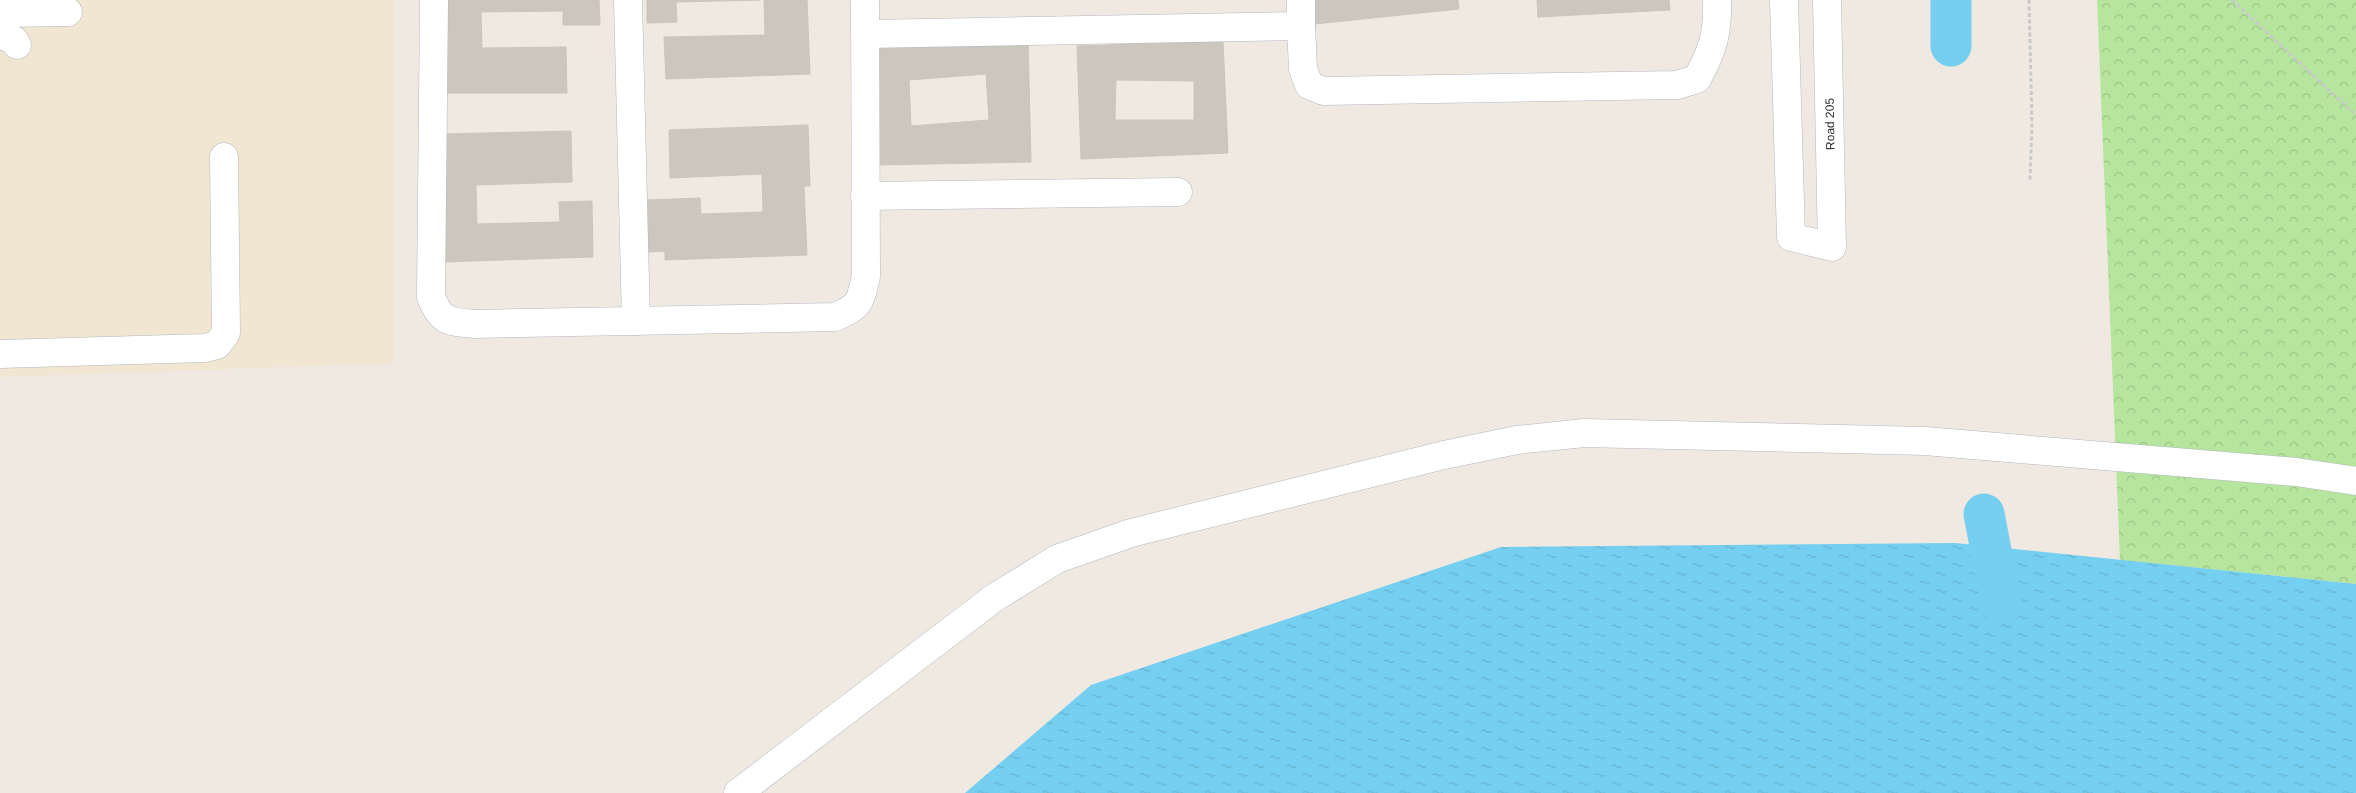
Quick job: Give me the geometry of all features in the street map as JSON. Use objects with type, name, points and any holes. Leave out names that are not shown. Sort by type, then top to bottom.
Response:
[{"type":"street","points":[[434,0],[431,297],[438,315],[452,323],[475,324],[835,317],[853,309],[861,297],[866,276],[865,0]]},
{"type":"street","points":[[628,0],[636,321]]},
{"type":"street","points":[[866,34],[1301,13],[1303,69],[1309,85],[1323,91],[1677,85],[1697,79],[1712,54],[1718,20],[1717,0]]},
{"type":"street","name":"Road 205","points":[[1784,0],[1791,237],[1832,247],[1828,0]]},
{"type":"street","points":[[0,13],[68,12]]},
{"type":"street","points":[[0,354],[205,348],[218,346],[226,333],[224,158]]},
{"type":"street","points":[[866,196],[1178,192]]},
{"type":"street","points":[[738,793],[986,603],[1057,559],[1131,533],[1444,455],[1517,440],[1584,433],[1925,441],[2296,472],[2356,481]]},
{"type":"path","points":[[2029,0],[2032,124],[2030,180]]},
{"type":"path","points":[[2232,0],[2356,116]]},
{"type":"shaded area","points":[[0,0],[394,0],[394,363],[0,377]]},
{"type":"green space","points":[[2097,0],[2356,0],[2356,584],[2120,560]]},
{"type":"water","points":[[1955,543],[2356,584],[2356,793],[965,793],[1091,685],[1501,547]]},
{"type":"building","points":[[444,0],[599,0],[600,25],[563,25],[563,11],[481,12],[482,48],[566,47],[567,93],[444,93]]},
{"type":"building","points":[[647,0],[760,0],[676,2],[677,22],[647,23]]},
{"type":"building","points":[[764,0],[807,0],[810,74],[666,79],[664,37],[765,35]]},
{"type":"building","points":[[1313,0],[1458,0],[1459,9],[1315,24]]},
{"type":"building","points":[[1537,0],[1669,0],[1670,10],[1538,17]]},
{"type":"building","points":[[1028,37],[1031,162],[878,165],[875,40]],"holes":[[[986,74],[989,120],[911,126],[909,80]]]},
{"type":"building","points":[[1223,41],[1228,153],[1081,159],[1077,46]],"holes":[[[1116,80],[1194,81],[1194,120],[1115,120]]]},
{"type":"building","points":[[808,125],[810,186],[804,186],[807,255],[665,260],[665,251],[648,252],[646,200],[700,198],[701,214],[763,212],[762,174],[670,178],[669,130]]},
{"type":"building","points":[[571,131],[572,182],[476,185],[477,224],[560,222],[559,202],[592,201],[593,257],[444,262],[441,134]]},
{"type":"waterway","points":[[1951,0],[1951,46]]},
{"type":"waterway","points":[[1984,514],[2001,603]]}]
